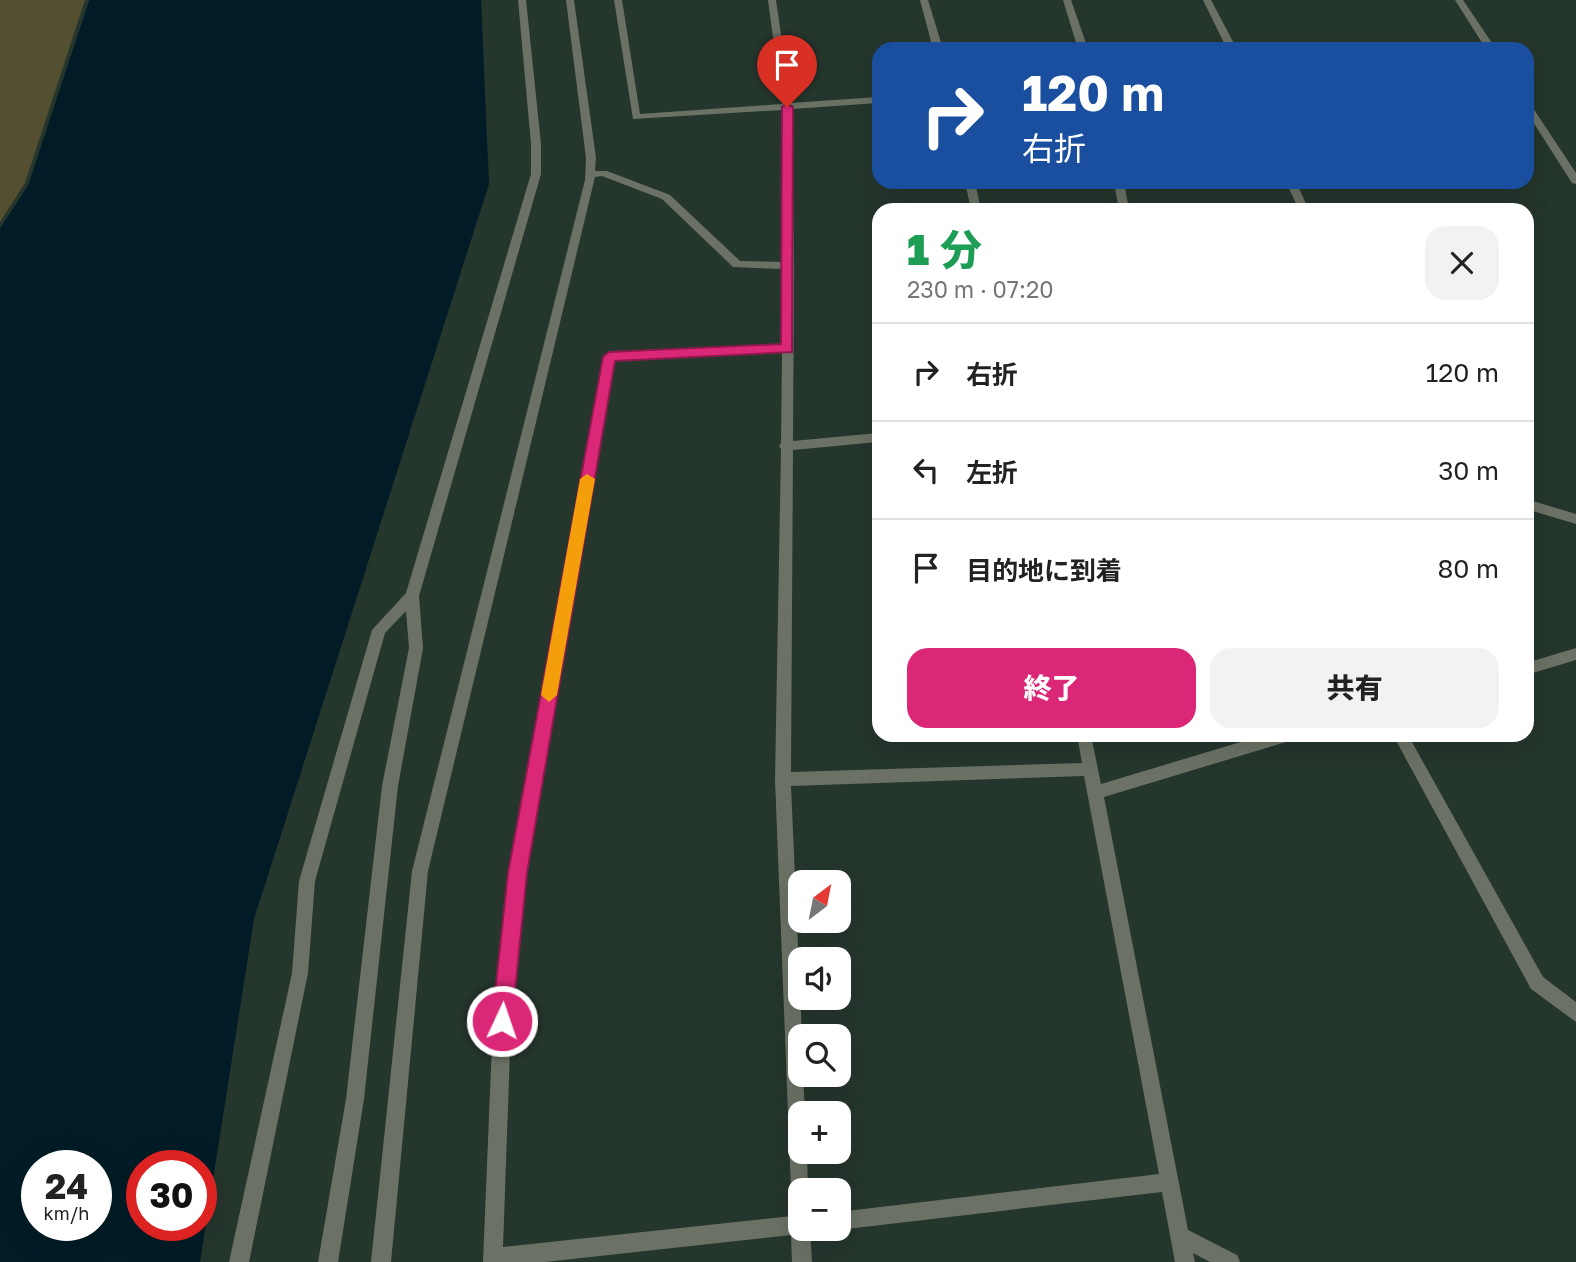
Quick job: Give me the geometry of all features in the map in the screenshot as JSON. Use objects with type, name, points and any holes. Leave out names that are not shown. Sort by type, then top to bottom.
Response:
[{"type":"street","points":[[328,1262],[355,1100],[390,786],[416,648],[412,596],[536,174],[536,144],[522,0]]},
{"type":"street","points":[[381,1262],[420,871],[575,246],[590,175],[591,158],[570,0]]},
{"type":"street","points":[[618,0],[636,117],[872,100]]},
{"type":"street","points":[[772,0],[787,107],[789,266],[783,779],[799,1178]]},
{"type":"street","points":[[924,0],[936,42]]},
{"type":"street","points":[[1067,0],[1081,42]]},
{"type":"street","points":[[1207,0],[1228,42]]},
{"type":"street","points":[[1459,0],[1486,42]]},
{"type":"street","points":[[1534,116],[1576,181]]},
{"type":"street","points":[[590,175],[603,173],[666,197],[737,264],[789,266]]},
{"type":"street","points":[[787,349],[609,357],[517,873],[503,995],[493,1260],[788,1228]]},
{"type":"street","points":[[785,446],[872,439]]},
{"type":"street","points":[[1534,506],[1576,519]]},
{"type":"street","points":[[239,1262],[300,973],[307,881],[379,630],[412,596]]},
{"type":"street","points":[[1534,667],[1576,654]]},
{"type":"street","points":[[1085,742],[1185,1262]]},
{"type":"street","points":[[1097,792],[1263,742]]},
{"type":"street","points":[[1404,742],[1537,984],[1576,1013]]},
{"type":"street","points":[[783,779],[1091,769]]},
{"type":"street","points":[[851,1219],[1168,1182]]},
{"type":"street","points":[[1180,1236],[1230,1262]]},
{"type":"street","points":[[801,1241],[802,1262]]},
{"type":"shaded area","points":[[0,0],[89,0],[28,185],[0,228]]},
{"type":"water","points":[[89,0],[481,0],[489,184],[254,919],[217,1154],[217,1150],[126,1150],[126,1241],[203,1241],[200,1262],[0,1262],[0,228],[28,185]]},
{"type":"pier","points":[[85,0],[89,0],[28,185],[0,228],[0,222],[25,183]]},
{"type":"slow traffic","points":[[549,695],[587,479]]},
{"type":"route","points":[[502,1021],[517,873],[609,357],[787,349],[787,107]]}]
